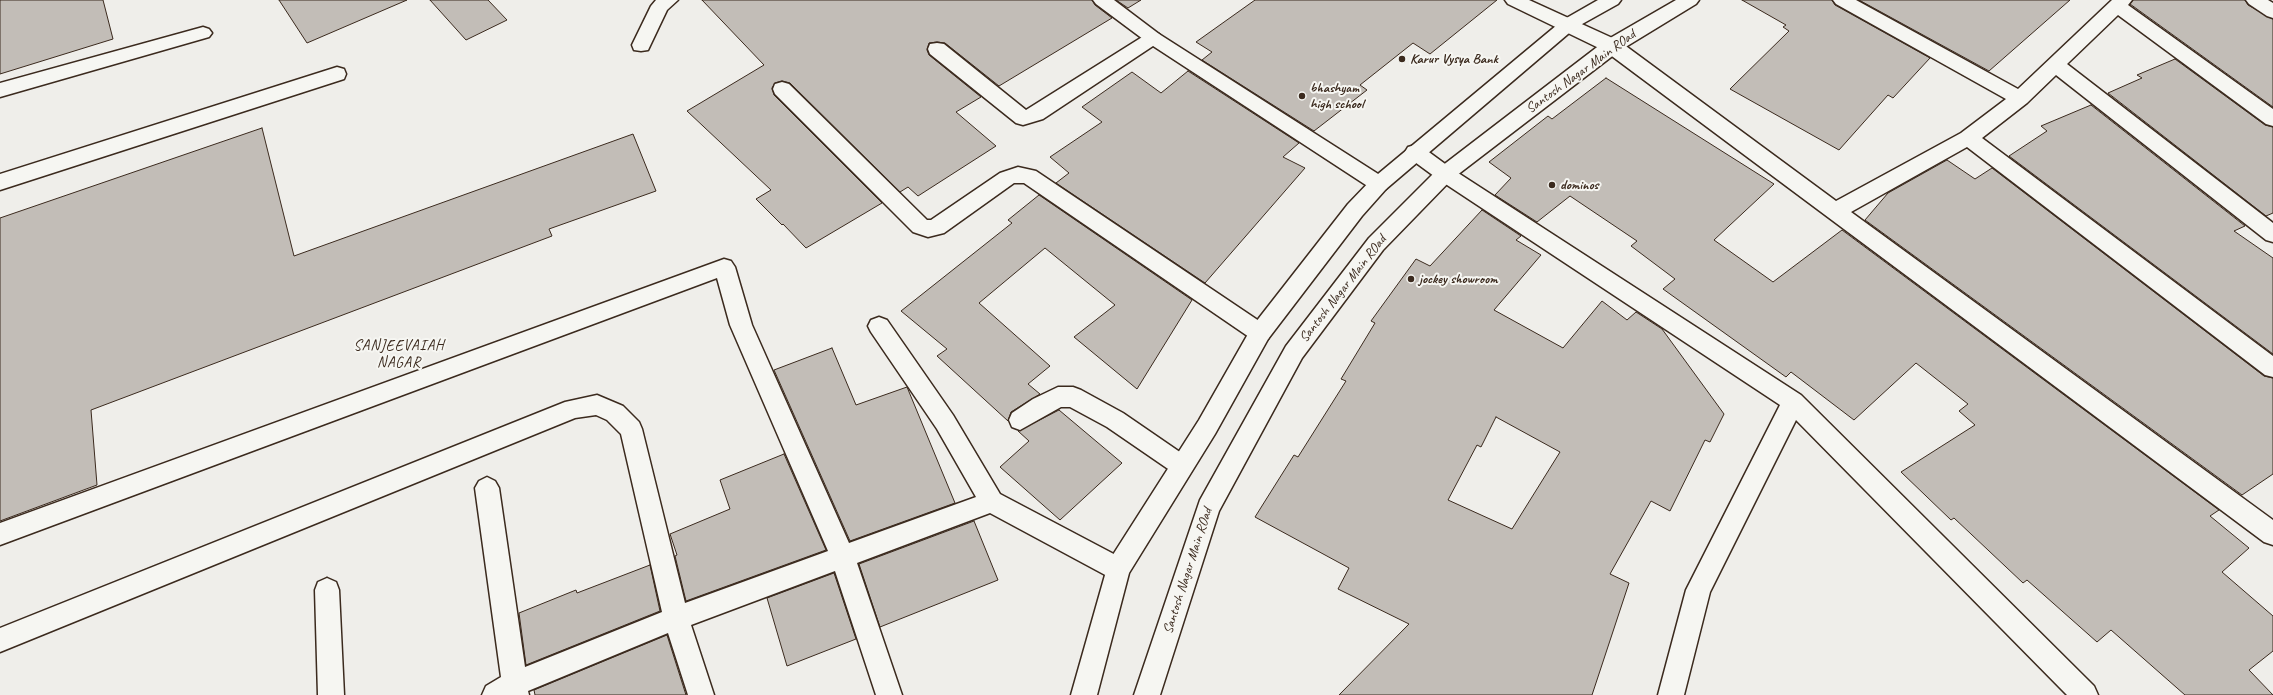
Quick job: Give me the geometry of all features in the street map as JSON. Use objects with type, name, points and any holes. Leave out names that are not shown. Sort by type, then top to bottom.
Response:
[{"type":"street","points":[[641,45],[660,6],[669,0]]},
{"type":"street","points":[[1102,0],[1153,38],[1379,184]]},
{"type":"street","points":[[1514,0],[1527,8],[1569,24],[1612,46],[2273,534]]},
{"type":"street","points":[[1084,695],[1118,569],[1207,427],[1260,333],[1356,210],[1379,184],[1569,24],[1612,0]]},
{"type":"street","name":"Santosh Nagar Main ROad","points":[[1147,695],[1208,508],[1294,352],[1376,244],[1445,174],[1612,46],[1690,0]]},
{"type":"street","points":[[1842,0],[2020,98]]},
{"type":"street","points":[[2255,0],[2273,12]]},
{"type":"street","points":[[1835,211],[1968,138],[2020,98],[2120,3],[2273,119]]},
{"type":"street","points":[[0,90],[203,33]]},
{"type":"street","points":[[937,49],[1023,118],[1036,114],[1153,38]]},
{"type":"street","points":[[2056,65],[2273,234]]},
{"type":"street","points":[[0,182],[337,74]]},
{"type":"street","points":[[782,90],[920,226],[928,229],[937,227],[1007,178],[1018,174],[1029,176],[1260,333]]},
{"type":"street","points":[[1968,138],[2273,368]]},
{"type":"street","points":[[1416,152],[1445,174],[1793,402],[2085,695]]},
{"type":"street","points":[[0,534],[724,267],[741,324],[842,556],[889,695]]},
{"type":"street","points":[[879,326],[945,422],[992,502],[1118,569]]},
{"type":"street","points":[[1020,420],[1058,397],[1073,397],[1115,420],[1182,466]]},
{"type":"street","points":[[1671,695],[1698,590],[1793,402]]},
{"type":"street","points":[[0,640],[573,409],[597,406],[615,413],[631,429],[676,618],[702,695]]},
{"type":"street","points":[[487,488],[508,691],[676,618],[992,502]]},
{"type":"street","points":[[327,590],[331,695]]},
{"type":"building","points":[[0,0],[103,0],[113,39],[0,74]]},
{"type":"building","points":[[279,0],[407,0],[307,43]]},
{"type":"building","points":[[430,0],[488,0],[507,20],[466,40]]},
{"type":"building","points":[[702,0],[1092,0],[1095,5],[1112,18],[999,86],[945,43],[929,43],[927,50],[929,55],[981,97],[956,112],[996,146],[918,196],[908,187],[900,192],[790,83],[782,81],[775,83],[772,88],[774,95],[882,203],[806,248],[756,199],[771,190],[687,111],[764,65]]},
{"type":"building","points":[[1116,0],[1141,0],[1128,8]]},
{"type":"building","points":[[1255,0],[1497,0],[1430,54],[1413,43],[1360,85],[1367,90],[1314,131],[1202,60],[1212,52],[1196,42]]},
{"type":"building","points":[[1742,0],[1832,0],[1835,5],[1930,58],[1893,98],[1888,95],[1839,150],[1730,89],[1789,31],[1783,27],[1786,25]]},
{"type":"building","points":[[1859,0],[2070,0],[1989,71]]},
{"type":"building","points":[[2133,0],[2245,0],[2248,5],[2273,19],[2273,107],[2130,4]]},
{"type":"building","points":[[2175,59],[2265,125],[2273,127],[2273,213],[2266,216],[2108,93],[2142,78],[2137,75]]},
{"type":"building","points":[[1188,71],[1299,143],[1283,157],[1305,168],[1205,283],[1056,183],[1069,173],[1050,157],[1102,122],[1082,107],[1132,72],[1161,93]]},
{"type":"building","points":[[1606,78],[1774,184],[1714,240],[1773,282],[1842,230],[2219,510],[2210,516],[2249,548],[2222,572],[2273,616],[2273,651],[2249,670],[2273,695],[2185,695],[2111,630],[2097,642],[2027,580],[2023,583],[1954,518],[1951,520],[1901,472],[1975,425],[1959,411],[1968,404],[1916,363],[1854,420],[1791,372],[1786,377],[1663,289],[1675,279],[1631,246],[1637,241],[1570,196],[1537,222],[1495,195],[1511,178],[1489,162],[1548,116],[1552,119]]},
{"type":"building","points":[[2091,105],[2245,226],[2234,231],[2273,258],[2273,354],[2009,156],[2047,131],[2041,126]]},
{"type":"building","points":[[262,128],[294,256],[633,134],[656,191],[549,229],[552,236],[91,410],[97,485],[0,521],[0,218]]},
{"type":"building","points":[[1947,160],[1975,179],[1992,168],[2264,376],[2273,378],[2273,474],[2242,495],[1865,220],[1888,193]]},
{"type":"building","points":[[1039,195],[1192,300],[1137,389],[1074,337],[1115,305],[1045,248],[979,303],[1050,366],[1028,384],[1040,394],[1011,412],[1008,421],[937,356],[947,349],[901,311],[1012,223],[1008,220]]},
{"type":"building","points":[[1482,210],[1521,236],[1516,240],[1541,255],[1494,310],[1563,348],[1602,301],[1627,320],[1636,312],[1662,329],[1724,414],[1710,442],[1705,440],[1670,511],[1651,501],[1610,574],[1629,583],[1592,695],[1339,695],[1409,624],[1338,589],[1349,568],[1255,517],[1294,455],[1298,457],[1346,381],[1341,379],[1375,323],[1371,321],[1416,259],[1430,266]],"holes":[[[1496,417],[1560,452],[1512,529],[1448,500],[1477,445],[1481,447]]]},
{"type":"building","points":[[832,348],[856,405],[907,387],[955,503],[850,541],[774,370]]},
{"type":"building","points":[[1059,410],[1122,463],[1060,520],[1000,467],[1029,441],[1018,431]]},
{"type":"building","points":[[784,454],[826,550],[686,601],[675,556],[677,555],[670,534],[730,509],[720,480]]},
{"type":"building","points":[[974,521],[998,580],[880,627],[859,564]]},
{"type":"building","points":[[650,565],[660,611],[526,665],[519,613],[576,590],[577,593]]},
{"type":"building","points":[[834,573],[856,639],[787,666],[767,598]]},
{"type":"building","points":[[667,635],[686,695],[535,695],[534,690]]},
{"type":"place","name":"Karur Vysya Bank","points":[[1402,59]]},
{"type":"place","name":"bhashyam high school","points":[[1302,96]]},
{"type":"place","name":"dominos","points":[[1552,185]]},
{"type":"place","name":"jockey showroom","points":[[1411,279]]},
{"type":"district","name":"SANJEEVAIAH NAGAR","points":[[399,354]]}]
